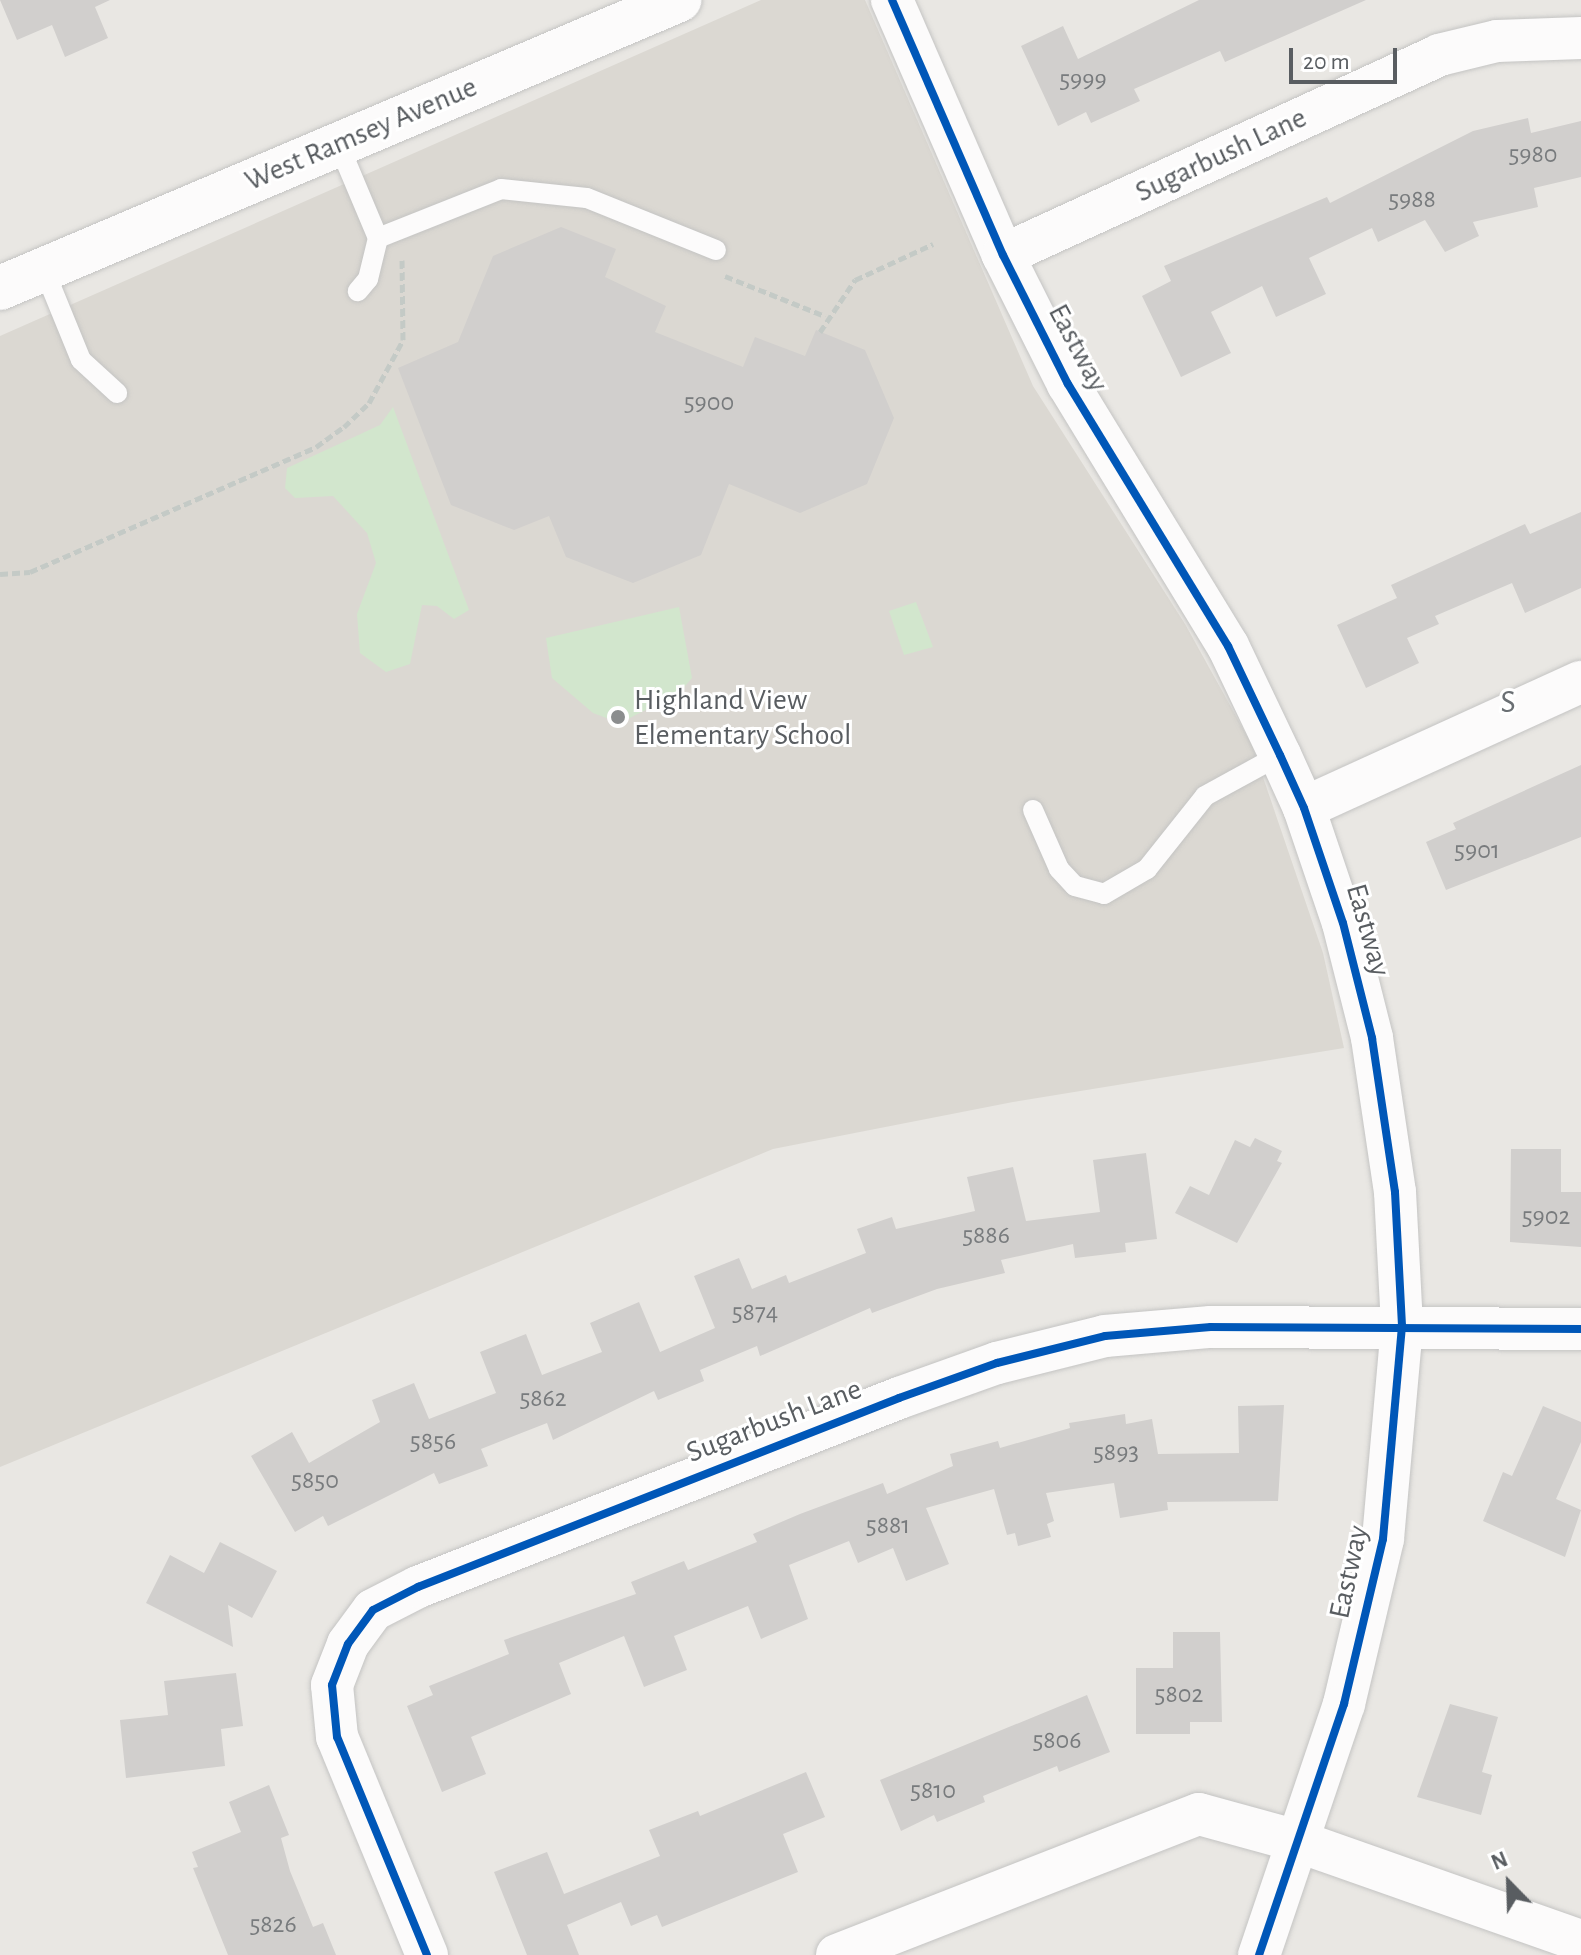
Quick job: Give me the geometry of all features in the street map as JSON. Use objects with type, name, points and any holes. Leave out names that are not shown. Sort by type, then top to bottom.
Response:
[{"type":"street","name":"West Ramsey Avenue","points":[[0,288],[43,267],[679,0]]},
{"type":"street","name":"Eastway","points":[[892,0],[1003,255],[1068,384],[1228,646],[1280,755],[1304,808],[1343,923],[1372,1038],[1395,1192],[1402,1326],[1383,1539],[1344,1704],[1259,1955]]},
{"type":"street","name":"Sugarbush Lane","points":[[1003,255],[1439,55],[1497,41],[1581,38]]},
{"type":"street","name":"West Ramsey Avenue","points":[[0,272],[43,267]]},
{"type":"street","points":[[1304,808],[1581,682]]},
{"type":"street","name":"Sugarbush Lane","points":[[427,1955],[337,1737],[332,1685],[348,1644],[373,1610],[433,1581],[997,1363],[1120,1335],[1211,1327],[1581,1329]]},
{"type":"street","points":[[837,1955],[1199,1814],[1297,1841],[1581,1941]]},
{"type":"lane","points":[[338,143],[386,235]]},
{"type":"lane","points":[[358,291],[368,279],[386,235],[486,191],[531,191],[587,198],[716,250]]},
{"type":"lane","points":[[43,267],[81,360],[117,393]]},
{"type":"lane","points":[[1033,810],[1059,869],[1075,886],[1104,894],[1147,869],[1205,796],[1280,755]]},
{"type":"path","points":[[0,574],[30,572],[316,447],[344,427],[369,403],[403,340],[404,266],[386,235]]},
{"type":"path","points":[[820,332],[825,316],[855,280],[933,244]]},
{"type":"shaded area","name":"Highland View Elementary School","points":[[761,0],[865,0],[1033,386],[1185,624],[1252,745],[1323,953],[1344,1048],[1013,1102],[773,1149],[0,1467],[0,336]]},
{"type":"green space","points":[[393,407],[469,610],[454,619],[437,606],[422,605],[410,664],[386,672],[360,653],[357,614],[376,563],[367,533],[333,496],[295,498],[285,488],[287,468],[380,425]]},
{"type":"green space","points":[[916,602],[933,647],[904,655],[889,611]]},
{"type":"green space","points":[[679,607],[692,678],[679,693],[620,723],[593,713],[552,678],[546,638]]},
{"type":"building","points":[[0,0],[110,0],[95,7],[108,38],[65,57],[52,25],[17,40]]},
{"type":"building","points":[[1199,0],[1366,0],[1225,62],[1220,51],[1134,89],[1140,101],[1091,123],[1086,112],[1058,126],[1021,46],[1063,26],[1078,59]]},
{"type":"building","points":[[1528,118],[1531,133],[1581,121],[1581,177],[1534,188],[1538,207],[1473,222],[1479,236],[1445,252],[1425,220],[1378,242],[1372,228],[1309,258],[1326,294],[1276,317],[1262,286],[1211,312],[1231,353],[1181,377],[1142,296],[1171,281],[1164,266],[1327,197],[1330,203],[1473,131]]},
{"type":"building","points":[[561,227],[616,249],[605,277],[666,306],[655,332],[743,367],[755,337],[805,356],[816,330],[865,350],[894,418],[867,484],[800,513],[729,484],[701,555],[633,583],[566,557],[549,516],[514,530],[451,505],[398,368],[458,342],[493,256]]},
{"type":"building","points":[[1581,512],[1581,588],[1525,613],[1512,583],[1435,616],[1439,624],[1407,638],[1419,663],[1366,688],[1337,625],[1397,598],[1391,585],[1525,524],[1530,534]]},
{"type":"building","points":[[1581,765],[1581,837],[1446,890],[1426,842],[1456,829],[1453,823]]},
{"type":"building","points":[[1255,1138],[1282,1151],[1277,1161],[1282,1163],[1237,1243],[1175,1213],[1190,1186],[1209,1195],[1235,1140],[1250,1147]]},
{"type":"building","points":[[1511,1149],[1561,1149],[1561,1192],[1581,1192],[1581,1247],[1510,1242]]},
{"type":"building","points":[[1146,1153],[1157,1239],[1125,1243],[1126,1252],[1075,1258],[1073,1244],[1001,1260],[1005,1273],[937,1289],[872,1313],[870,1308],[760,1356],[757,1346],[700,1370],[704,1381],[658,1400],[654,1391],[553,1440],[547,1423],[481,1449],[488,1466],[439,1484],[434,1473],[328,1526],[323,1516],[295,1532],[251,1456],[292,1432],[309,1463],[380,1422],[372,1400],[414,1383],[429,1419],[496,1393],[480,1352],[526,1334],[542,1375],[602,1352],[590,1323],[639,1302],[660,1352],[715,1328],[694,1276],[739,1258],[752,1289],[786,1275],[789,1283],[866,1253],[857,1229],[892,1217],[896,1229],[975,1211],[967,1177],[1013,1167],[1026,1221],[1100,1212],[1093,1160]]},
{"type":"building","points":[[1284,1405],[1278,1501],[1167,1502],[1168,1510],[1120,1518],[1114,1483],[1046,1493],[1054,1521],[1047,1524],[1051,1537],[1018,1546],[1015,1533],[1007,1535],[994,1489],[926,1508],[949,1564],[906,1581],[893,1548],[858,1563],[849,1541],[789,1565],[808,1619],[761,1639],[748,1606],[674,1636],[687,1670],[644,1687],[624,1636],[559,1663],[571,1694],[471,1737],[486,1774],[442,1792],[407,1706],[433,1695],[429,1686],[509,1654],[504,1640],[636,1594],[631,1582],[684,1561],[688,1570],[757,1542],[753,1534],[800,1514],[883,1483],[887,1494],[953,1466],[950,1454],[998,1441],[1000,1448],[1070,1428],[1069,1423],[1125,1414],[1126,1424],[1152,1419],[1158,1454],[1239,1453],[1238,1406]]},
{"type":"building","points":[[1543,1406],[1581,1422],[1581,1442],[1556,1499],[1581,1510],[1565,1557],[1483,1521],[1503,1472],[1512,1476]]},
{"type":"building","points":[[220,1542],[277,1571],[252,1618],[228,1605],[233,1647],[146,1603],[170,1555],[204,1573]]},
{"type":"building","points":[[1173,1632],[1220,1632],[1222,1722],[1190,1722],[1190,1734],[1136,1734],[1136,1668],[1173,1668]]},
{"type":"building","points":[[236,1673],[243,1726],[221,1729],[225,1766],[126,1778],[120,1720],[168,1715],[164,1681]]},
{"type":"building","points":[[1087,1695],[1110,1752],[1059,1772],[1057,1766],[983,1796],[985,1802],[937,1822],[934,1815],[901,1831],[880,1780]]},
{"type":"building","points":[[1450,1704],[1498,1717],[1482,1772],[1492,1775],[1481,1815],[1417,1797]]},
{"type":"building","points":[[806,1772],[825,1817],[783,1834],[798,1872],[662,1927],[657,1915],[631,1926],[621,1902],[567,1925],[579,1955],[527,1955],[494,1872],[547,1852],[564,1894],[660,1856],[649,1830],[698,1811],[700,1816]]},
{"type":"building","points":[[269,1785],[289,1835],[281,1838],[290,1871],[313,1927],[323,1923],[336,1955],[228,1955],[193,1868],[198,1867],[192,1852],[241,1832],[229,1802]]},
{"type":"cycle path","points":[[892,0],[1003,255],[1068,384],[1228,646],[1280,755],[1304,808],[1343,923],[1372,1038],[1395,1192],[1402,1326],[1383,1539],[1344,1704],[1259,1955]]},
{"type":"cycle path","points":[[427,1955],[337,1737],[332,1685],[348,1644],[373,1610],[418,1587],[899,1398],[997,1363],[1105,1336],[1211,1327],[1581,1329]]},
{"type":"place","name":"Highland View Elementary School","points":[[618,717]]},
{"type":"district","name":"S","points":[[1509,702]]}]
